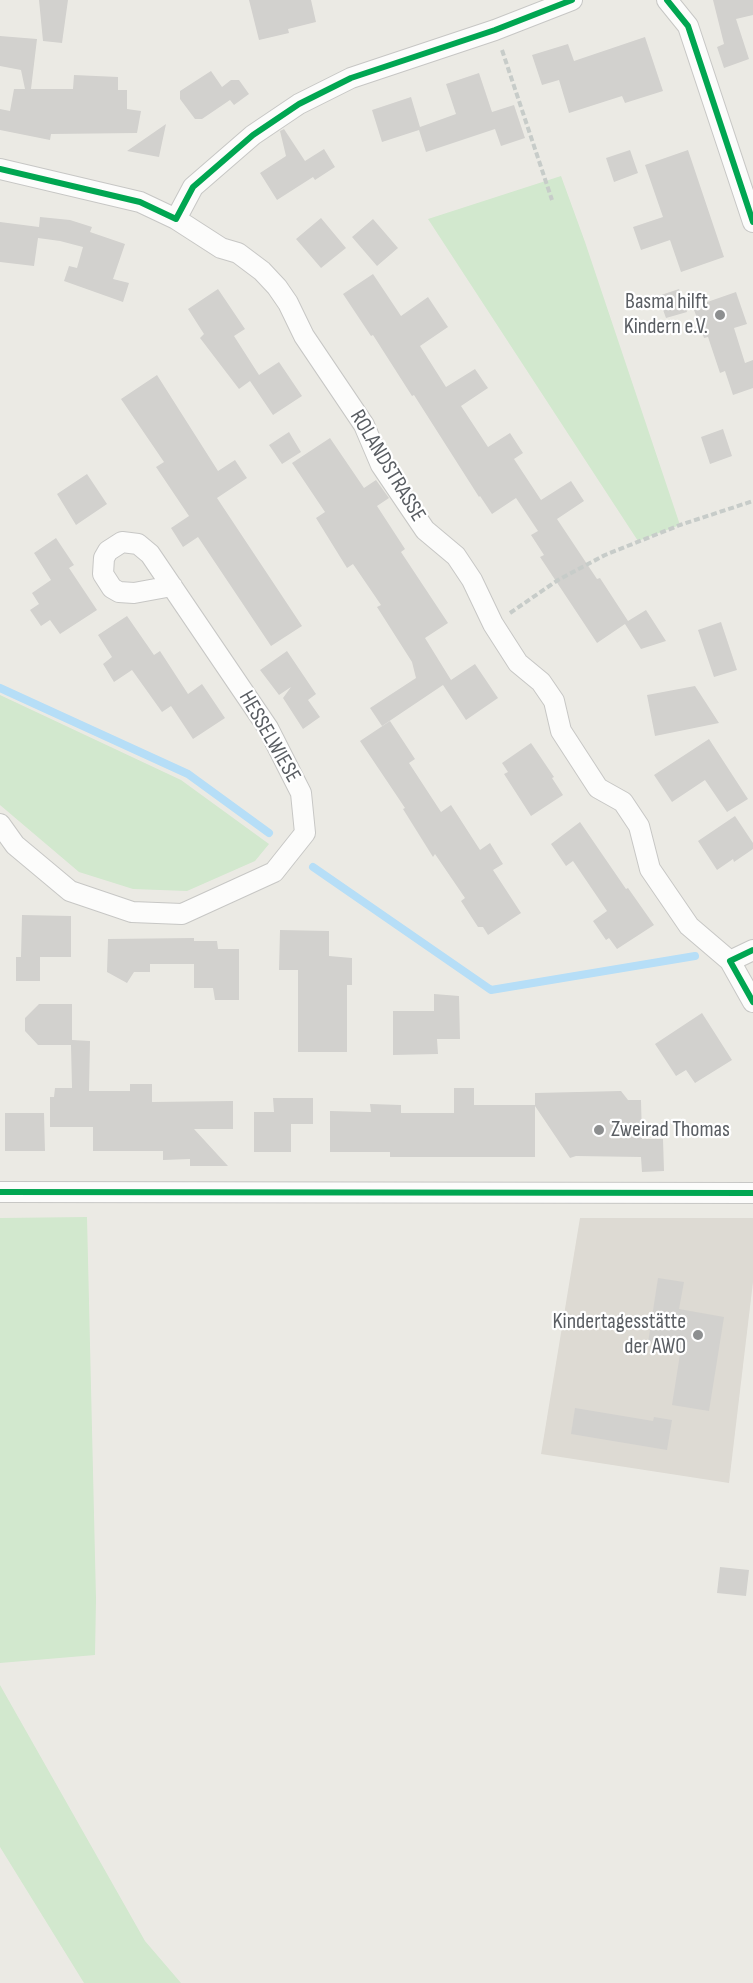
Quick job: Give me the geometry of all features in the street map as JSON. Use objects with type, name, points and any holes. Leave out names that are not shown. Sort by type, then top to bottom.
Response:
[{"type":"street","points":[[176,219],[193,187],[253,135],[299,104],[351,78],[495,30],[572,0]]},
{"type":"street","points":[[667,0],[688,26],[753,222]]},
{"type":"street","name":"ROLANDSTRASSE","points":[[0,169],[140,202],[176,219],[221,248],[238,253],[277,287],[288,303],[304,336],[364,425],[381,465],[425,530],[456,556],[472,580],[493,624],[518,663],[541,682],[554,701],[561,731],[598,788],[623,802],[639,826],[650,869],[689,926],[730,961],[753,1002]]},
{"type":"street","name":"HESSELWIESE","points":[[0,824],[15,845],[70,891],[132,912],[182,914],[274,872],[305,833],[301,793],[268,728],[172,586]]},
{"type":"street","points":[[730,961],[753,950]]},
{"type":"street","points":[[0,1191],[753,1193]]},
{"type":"path","points":[[495,30],[552,200]]},
{"type":"path","points":[[493,624],[558,580],[606,555],[680,525],[753,501]]},
{"type":"shaded area","points":[[580,1218],[753,1218],[753,1282],[729,1483],[541,1454]]},
{"type":"green space","points":[[561,176],[680,525],[638,541],[428,219]]},
{"type":"green space","points":[[0,695],[181,780],[269,844],[255,861],[187,891],[133,889],[79,872],[0,805]]},
{"type":"green space","points":[[87,1217],[96,1599],[95,1655],[0,1663],[0,1218]]},
{"type":"green space","points":[[0,1685],[145,1941],[181,1983],[84,1983],[0,1847]]},
{"type":"building","points":[[39,0],[68,0],[62,43],[43,41]]},
{"type":"building","points":[[249,0],[311,0],[316,22],[288,29],[289,33],[259,40]]},
{"type":"building","points":[[713,0],[753,0],[753,15],[736,19],[749,59],[724,68],[717,47],[724,44]]},
{"type":"building","points":[[0,36],[37,39],[31,89],[73,89],[74,75],[118,77],[118,90],[127,90],[127,109],[141,111],[137,133],[51,134],[50,140],[0,130],[0,109],[10,111],[14,89],[25,89],[21,70],[0,66]]},
{"type":"building","points":[[645,37],[663,91],[625,103],[622,96],[569,113],[559,80],[542,85],[532,55],[568,44],[574,61]]},
{"type":"building","points":[[211,71],[222,87],[231,80],[239,80],[249,94],[234,105],[230,100],[202,119],[195,119],[180,99],[180,91]]},
{"type":"building","points":[[479,73],[492,112],[514,105],[525,138],[501,146],[495,129],[426,152],[419,130],[382,142],[372,110],[411,97],[420,127],[456,114],[446,84]]},
{"type":"building","points":[[166,124],[159,157],[127,151]]},
{"type":"building","points":[[284,129],[305,161],[324,149],[335,167],[315,180],[313,177],[277,200],[260,173],[286,156],[280,131]]},
{"type":"building","points":[[630,150],[638,173],[614,182],[606,158]]},
{"type":"building","points":[[688,150],[724,257],[681,272],[670,240],[641,250],[633,227],[663,217],[645,165]]},
{"type":"building","points":[[40,217],[70,220],[92,227],[90,232],[125,244],[113,279],[129,283],[123,302],[64,281],[69,266],[77,268],[83,247],[38,238],[34,266],[0,262],[0,222],[39,227]]},
{"type":"building","points":[[321,218],[346,248],[321,268],[296,239]]},
{"type":"building","points":[[373,219],[398,248],[377,266],[352,237]]},
{"type":"building","points":[[373,274],[401,316],[428,297],[448,327],[420,346],[446,387],[475,369],[488,388],[461,406],[488,447],[510,433],[523,453],[514,459],[541,500],[571,481],[584,501],[557,519],[628,621],[646,610],[666,641],[641,649],[625,624],[597,643],[540,557],[544,555],[531,535],[538,531],[516,498],[492,514],[414,395],[412,396],[373,335],[371,336],[343,294]]},
{"type":"building","points":[[218,289],[245,329],[234,336],[259,375],[279,362],[302,396],[273,415],[250,381],[239,389],[200,338],[204,334],[188,309]]},
{"type":"building","points":[[679,289],[687,312],[666,318],[658,296]]},
{"type":"building","points":[[736,292],[747,324],[734,328],[745,363],[753,360],[753,388],[733,395],[725,371],[720,373],[708,337],[704,338],[693,307]]},
{"type":"building","points":[[157,375],[218,471],[235,460],[247,478],[217,498],[302,626],[271,646],[198,537],[183,547],[171,528],[189,516],[156,467],[164,462],[121,399]]},
{"type":"building","points":[[723,429],[732,456],[710,464],[701,437]]},
{"type":"building","points":[[289,432],[301,452],[282,464],[269,445]]},
{"type":"building","points":[[330,438],[364,488],[376,480],[389,498],[377,506],[405,549],[401,552],[448,623],[425,638],[451,680],[475,664],[498,698],[466,720],[443,685],[382,726],[370,708],[416,678],[412,662],[377,607],[381,605],[353,564],[347,568],[316,518],[325,512],[292,463]]},
{"type":"building","points":[[87,474],[107,504],[76,525],[57,494]]},
{"type":"building","points":[[56,538],[74,565],[69,568],[97,610],[60,634],[50,620],[41,626],[30,610],[39,604],[32,593],[51,580],[34,553]]},
{"type":"building","points":[[127,616],[154,655],[160,651],[188,694],[202,684],[225,718],[193,739],[171,706],[162,712],[132,670],[114,682],[103,664],[112,657],[98,635]]},
{"type":"building","points":[[721,622],[737,670],[714,677],[698,630]]},
{"type":"building","points":[[287,651],[316,694],[308,700],[320,717],[303,729],[283,698],[291,687],[279,695],[260,670]]},
{"type":"building","points":[[695,686],[719,723],[655,736],[647,695]]},
{"type":"building","points":[[390,721],[415,759],[409,763],[441,812],[451,805],[480,850],[490,843],[503,864],[493,870],[521,913],[488,935],[483,927],[478,927],[461,901],[465,898],[435,854],[433,857],[403,809],[405,808],[360,741]]},
{"type":"building","points":[[709,739],[748,799],[727,812],[705,780],[672,802],[654,775]]},
{"type":"building","points":[[531,743],[563,795],[531,816],[504,774],[508,772],[502,763]]},
{"type":"building","points":[[735,816],[753,843],[753,849],[717,870],[698,841]]},
{"type":"building","points":[[580,822],[654,925],[617,949],[609,938],[606,940],[593,921],[607,911],[573,861],[566,866],[551,844]]},
{"type":"building","points":[[22,915],[71,916],[71,957],[40,957],[40,981],[16,981],[16,957],[21,957]]},
{"type":"building","points":[[280,930],[329,931],[329,956],[352,958],[352,985],[347,985],[347,1052],[298,1052],[298,970],[279,970]]},
{"type":"building","points":[[194,938],[194,941],[217,941],[218,949],[239,949],[239,1000],[215,1000],[213,988],[194,988],[194,964],[150,964],[150,972],[134,972],[127,983],[107,972],[108,939]]},
{"type":"building","points":[[434,994],[459,996],[460,1039],[437,1039],[438,1054],[393,1055],[393,1011],[434,1011]]},
{"type":"building","points":[[39,1004],[72,1004],[72,1040],[90,1041],[89,1091],[130,1091],[130,1084],[152,1084],[152,1102],[233,1101],[233,1129],[194,1129],[228,1166],[190,1166],[190,1159],[163,1160],[163,1151],[93,1151],[93,1127],[50,1127],[50,1097],[54,1097],[55,1088],[72,1088],[71,1045],[38,1045],[25,1031],[25,1018]]},
{"type":"building","points":[[702,1013],[732,1060],[695,1083],[686,1070],[676,1076],[655,1044]]},
{"type":"building","points":[[454,1088],[474,1088],[474,1105],[535,1105],[535,1093],[621,1091],[628,1100],[641,1100],[642,1139],[663,1139],[664,1171],[642,1172],[641,1157],[576,1156],[570,1158],[535,1106],[535,1157],[390,1157],[390,1152],[330,1152],[330,1111],[371,1112],[370,1104],[401,1105],[401,1113],[454,1113]]},
{"type":"building","points":[[273,1098],[313,1098],[313,1124],[291,1124],[291,1152],[254,1152],[254,1112],[274,1112]]},
{"type":"building","points":[[5,1113],[44,1113],[45,1151],[5,1151]]},
{"type":"building","points":[[658,1278],[684,1282],[679,1309],[724,1317],[709,1411],[672,1405],[681,1348],[648,1343]]},
{"type":"building","points":[[575,1408],[653,1421],[654,1417],[672,1420],[667,1450],[571,1434]]},
{"type":"building","points":[[720,1567],[749,1570],[746,1596],[717,1593]]},
{"type":"waterway","points":[[0,688],[188,774],[269,833]]},
{"type":"waterway","points":[[313,867],[491,990],[695,956]]},
{"type":"transit line","points":[[0,169],[140,202],[176,219],[193,187],[253,135],[299,104],[351,78],[495,30],[572,0]]},
{"type":"transit line","points":[[667,0],[688,26],[753,222]]},
{"type":"transit line","points":[[753,950],[730,961],[753,1002]]},
{"type":"transit line","points":[[0,1192],[753,1193]]},
{"type":"place","name":"Basma hilft Kindern e.V.","points":[[720,315]]},
{"type":"place","name":"Zweirad Thomas","points":[[599,1130]]},
{"type":"place","name":"Kindertagesstätte der AWO","points":[[698,1335]]}]
